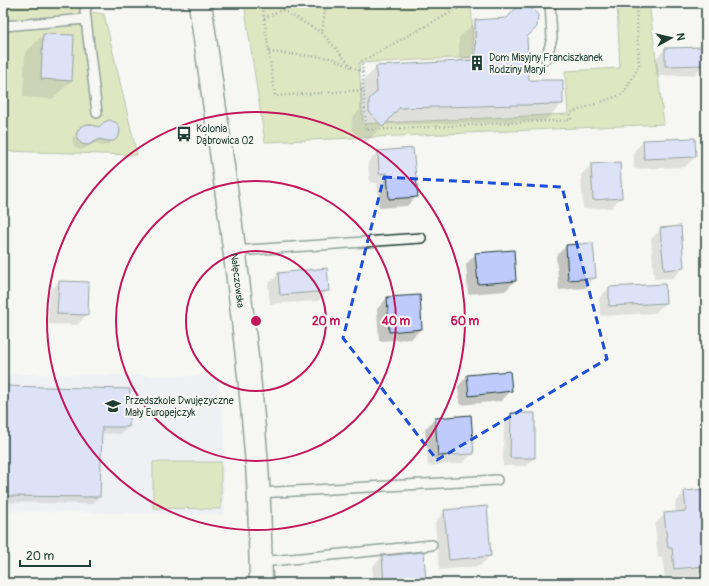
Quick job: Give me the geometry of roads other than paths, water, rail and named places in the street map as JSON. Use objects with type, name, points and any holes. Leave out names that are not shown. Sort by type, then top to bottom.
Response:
[{"type":"main road","name":"Nałęczowska","points":[[200,3],[248,366],[256,454],[261,573]]},
{"type":"lane","points":[[88,3],[85,11],[97,113]]},
{"type":"lane","points":[[546,59],[552,38],[550,3]]},
{"type":"lane","points":[[4,26],[86,19]]},
{"type":"lane","points":[[234,251],[421,238]]},
{"type":"lane","points":[[258,493],[497,480]]},
{"type":"lane","points":[[261,573],[432,545]]},
{"type":"place","name":"Dom Misyjny Franciszkanek Rodziny Maryi","points":[[477,63]]},
{"type":"place","name":"Kolonia Dąbrowica 02","points":[[184,134]]},
{"type":"place","name":"Przedszkole Dwujęzyczne Mały Europejczyk","points":[[113,406]]}]
